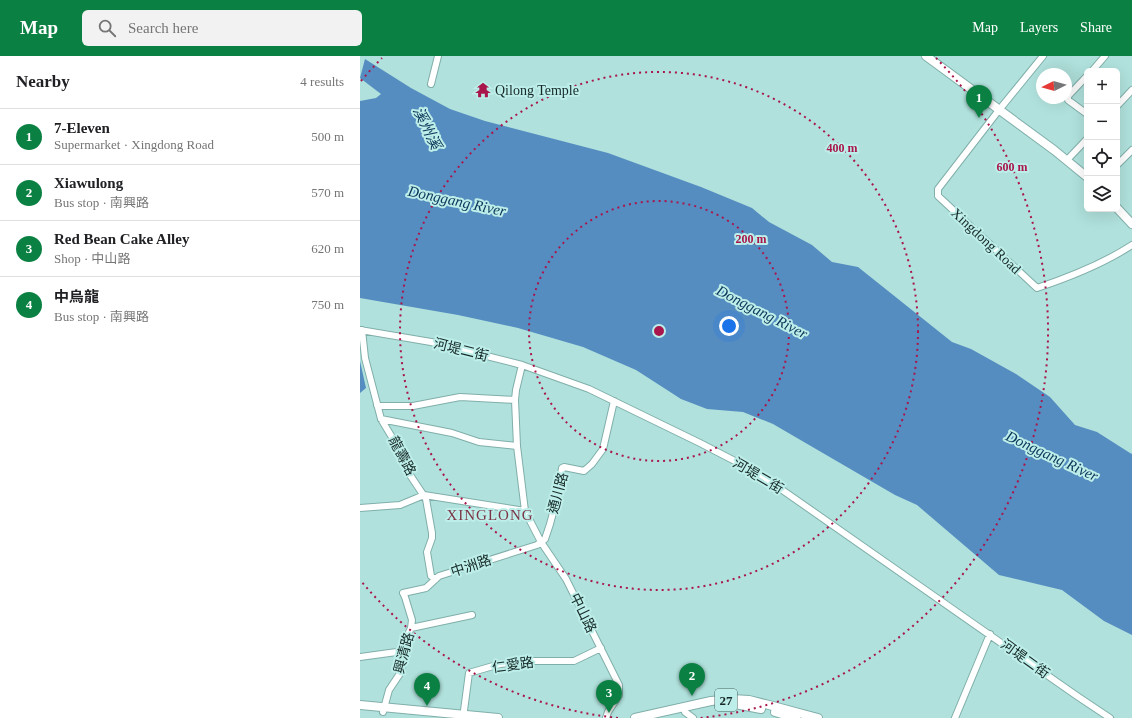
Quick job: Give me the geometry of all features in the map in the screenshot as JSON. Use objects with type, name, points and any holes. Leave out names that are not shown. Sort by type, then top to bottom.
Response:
[{"type":"main road","points":[[926,56],[1067,160],[1086,176]]},
{"type":"main road","points":[[1120,211],[1132,224]]},
{"type":"main road","name":"27","points":[[654,718],[711,701],[732,699],[762,703],[818,718]]},
{"type":"main road","name":"27","points":[[635,718],[712,705],[736,704],[768,710],[796,718]]},
{"type":"main road","points":[[360,705],[383,710],[455,718]]},
{"type":"main road","points":[[360,710],[383,710],[464,717],[498,718]]},
{"type":"street","points":[[431,84],[438,56]]},
{"type":"street","points":[[999,110],[1043,56]]},
{"type":"street","points":[[1095,68],[1105,56]]},
{"type":"street","points":[[1084,79],[1068,96],[1068,100],[1084,112]]},
{"type":"street","points":[[1119,104],[1132,90]]},
{"type":"street","name":"Xingdong Road","points":[[999,110],[938,189],[938,196],[1037,288],[1067,278],[1114,257],[1132,245]]},
{"type":"street","points":[[1067,160],[1086,140]]},
{"type":"street","points":[[1120,162],[1132,150]]},
{"type":"street","name":"河堤二街","points":[[361,330],[431,342],[522,365],[614,401],[758,473],[1110,718]]},
{"type":"street","name":"龍壽路","points":[[361,330],[365,358],[381,419],[402,454],[408,472],[426,499],[432,533],[432,538],[427,552],[431,576],[436,579]]},
{"type":"street","name":"中山路","points":[[522,365],[515,400],[517,446],[525,511],[541,542],[566,579],[619,685],[619,695],[608,712],[606,718]]},
{"type":"street","points":[[377,405],[413,406],[460,397],[515,400]]},
{"type":"street","name":"通川路","points":[[541,542],[545,539],[558,498],[562,468],[564,467],[584,471],[598,458],[603,449],[614,401]]},
{"type":"street","points":[[381,419],[452,433],[479,442],[517,446]]},
{"type":"street","points":[[360,508],[400,505],[424,494],[525,511]]},
{"type":"street","name":"中洲路","points":[[402,593],[426,588],[439,576],[537,545],[541,542]]},
{"type":"street","name":"興清路","points":[[383,710],[389,690],[401,672],[405,641],[411,628],[412,620],[405,597],[402,593]]},
{"type":"street","points":[[411,628],[472,615]]},
{"type":"street","points":[[955,718],[990,634]]},
{"type":"street","name":"仁愛路","points":[[464,717],[469,673],[500,664],[531,661],[574,661],[601,648]]},
{"type":"street","points":[[360,657],[404,651]]},
{"type":"street","points":[[684,710],[693,718]]},
{"type":"water","points":[[365,59],[411,88],[450,109],[485,121],[608,153],[701,187],[752,208],[769,222],[812,245],[832,262],[858,267],[952,342],[971,349],[1016,374],[1050,397],[1075,425],[1097,432],[1132,454],[1132,635],[1104,621],[1062,590],[999,575],[917,505],[895,495],[773,424],[743,412],[707,409],[681,399],[636,370],[583,347],[518,328],[458,315],[360,298],[360,101],[376,98],[381,94],[360,78]]},
{"type":"water","points":[[360,361],[366,388],[360,393]]},
{"type":"place","name":"Qilong Temple","points":[[483,90]]},
{"type":"place","name":"7-Eleven","points":[[979,118]]},
{"type":"place","name":"Xiawulong","points":[[692,696]]},
{"type":"place","name":"中烏龍","points":[[427,706]]},
{"type":"place","name":"Red Bean Cake Alley","points":[[609,713]]},
{"type":"district","name":"XINGLONG","points":[[490,515]]},
{"type":"water label","name":"溪州溪","points":[[427,128]]},
{"type":"water label","name":"Donggang River","points":[[457,201]]},
{"type":"water label","name":"Donggang River","points":[[762,312]]},
{"type":"water label","name":"Donggang River","points":[[1052,456]]}]
